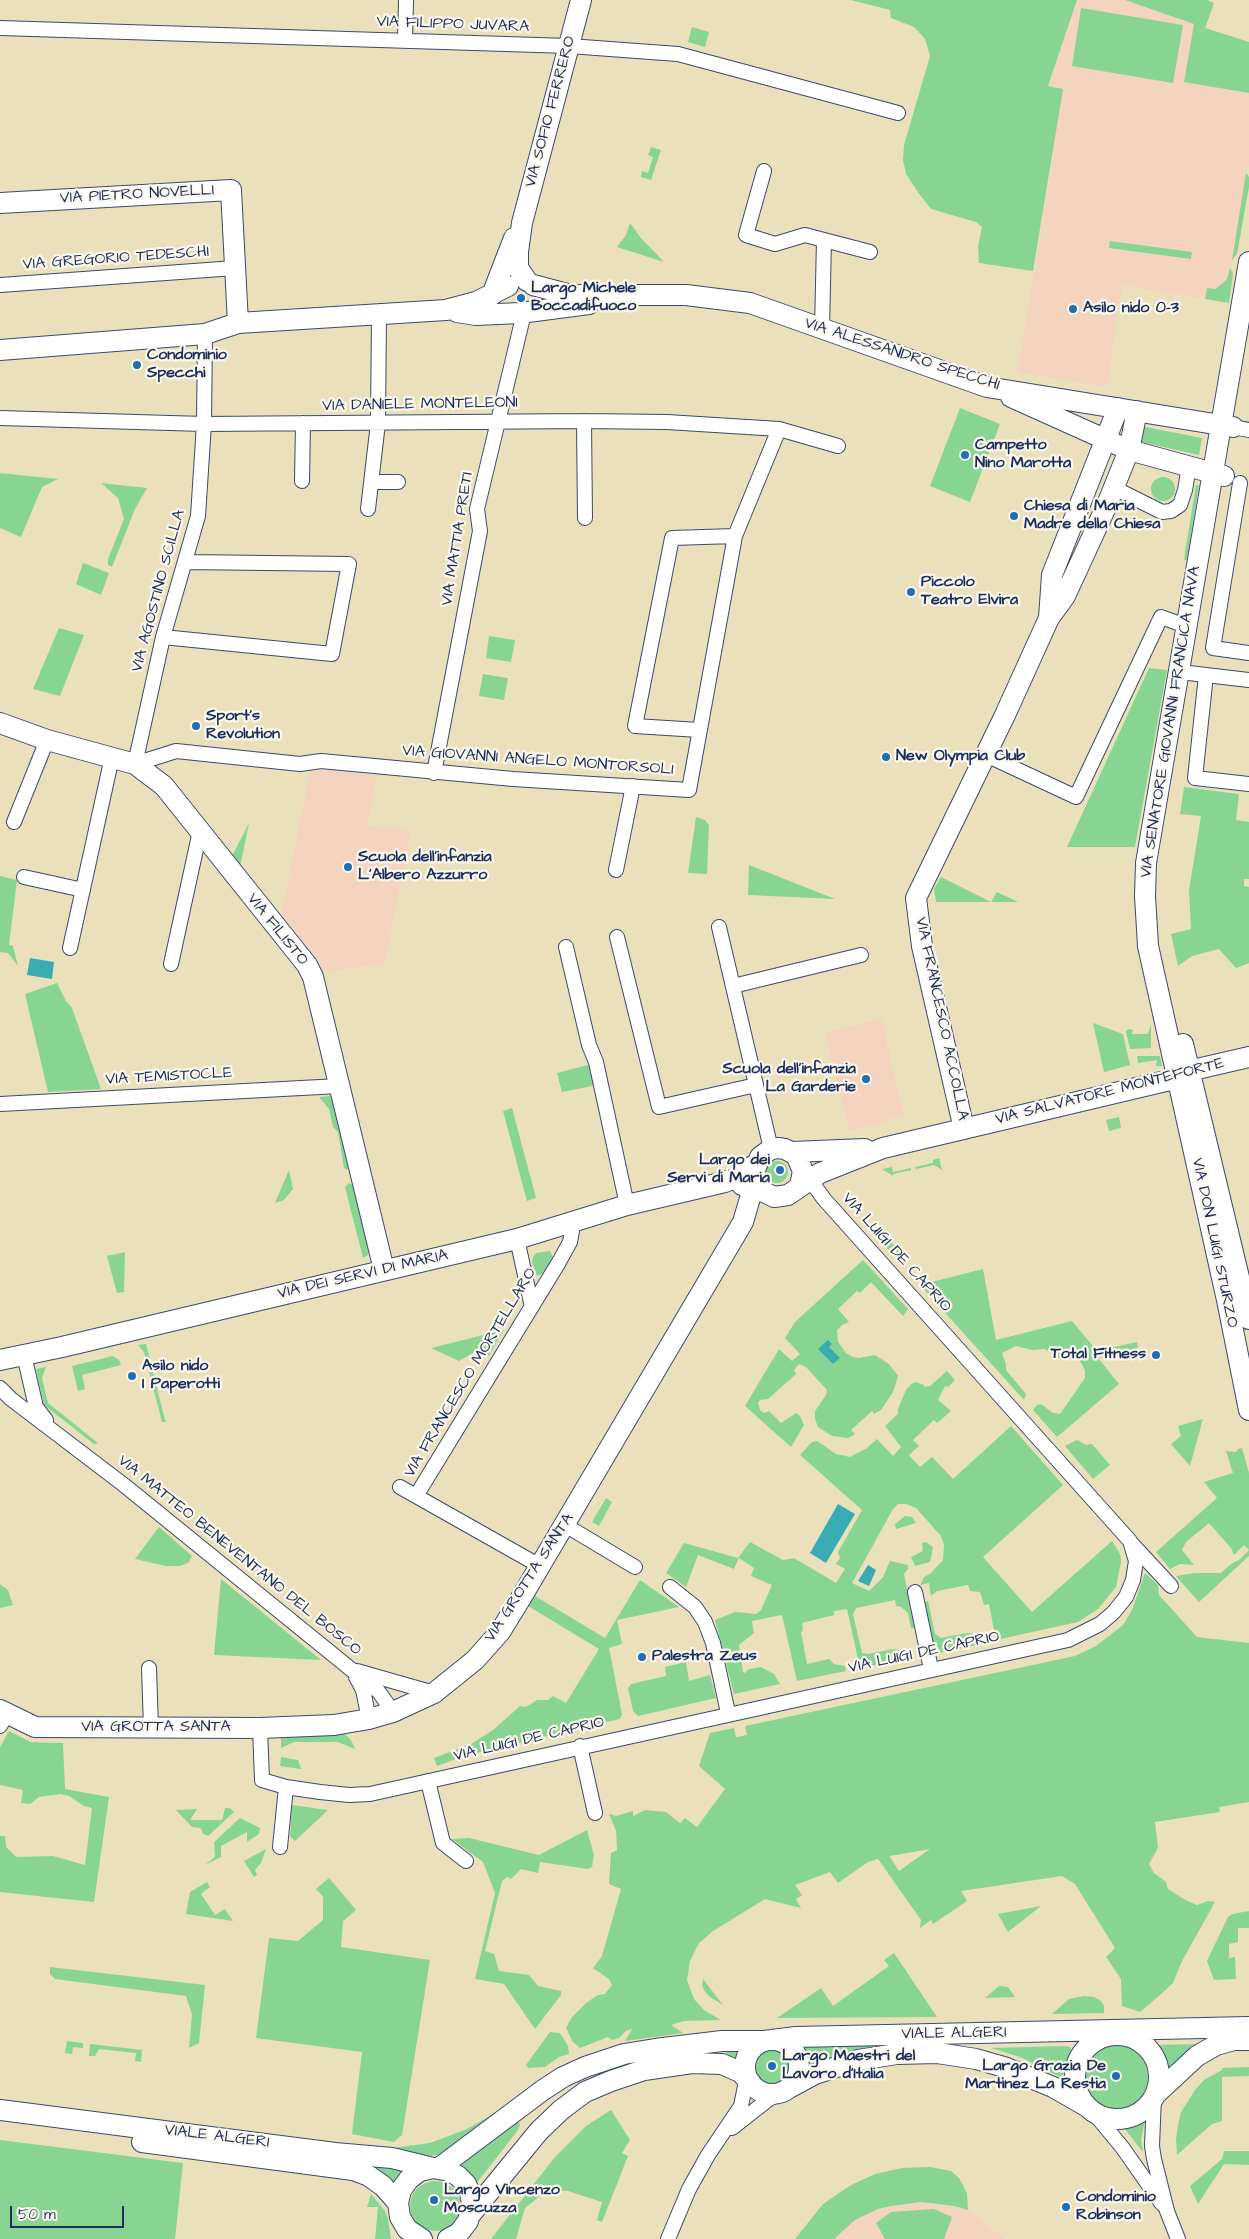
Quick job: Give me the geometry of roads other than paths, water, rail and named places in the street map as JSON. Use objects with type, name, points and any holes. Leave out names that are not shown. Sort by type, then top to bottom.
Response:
[{"type":"street","points":[[405,41],[406,0]]},
{"type":"street","name":"VIA SOFIO FERRERO","points":[[522,312],[532,308],[536,300],[536,292],[511,284],[522,223],[581,0]]},
{"type":"street","name":"VIA FILIPPO JUVARA","points":[[0,28],[569,46],[678,54],[898,113]]},
{"type":"street","points":[[764,171],[746,235],[775,244],[805,235],[870,252]]},
{"type":"street","name":"VIA PIETRO NOVELLI","points":[[0,203],[231,190],[238,323]]},
{"type":"street","points":[[822,329],[824,240]]},
{"type":"street","points":[[1234,427],[1249,262]]},
{"type":"street","name":"VIA GREGORIO TEDESCHI","points":[[0,284],[235,268]]},
{"type":"street","points":[[446,310],[511,284],[582,285],[608,296]]},
{"type":"street","points":[[511,284],[507,305],[522,312]]},
{"type":"street","points":[[0,350],[205,334],[214,329],[238,323],[446,310],[476,314],[522,312],[583,306],[608,296]]},
{"type":"street","name":"VIA ALESSANDRO SPECCHI","points":[[608,296],[709,296],[750,303],[987,387],[1234,427]]},
{"type":"street","name":"VIA MATTIA PRETI","points":[[434,773],[480,531],[477,509],[522,312]]},
{"type":"street","points":[[368,509],[378,423],[379,314]]},
{"type":"street","name":"VIA AGOSTINO SCILLA","points":[[135,764],[163,637],[198,516],[204,424],[205,334]]},
{"type":"street","points":[[1234,427],[1249,334]]},
{"type":"street","points":[[987,387],[1129,450],[1231,479],[1213,648],[1249,653]]},
{"type":"street","points":[[1048,618],[1065,596],[1114,488],[1129,450],[1127,409]]},
{"type":"street","name":"VIA FRANCESCO ACCOLLA","points":[[964,1129],[922,946],[916,898],[986,755],[1048,618],[1052,574],[1106,440],[1127,409]]},
{"type":"street","name":"VIA DANIELE MONTELEONI","points":[[0,418],[204,424],[498,421],[667,422],[779,429],[838,446]]},
{"type":"street","points":[[584,421],[585,518]]},
{"type":"street","points":[[302,481],[303,423]]},
{"type":"street","name":"VIA SENATORE GIOVANNI FRANCICA NAVA","points":[[1183,1074],[1159,945],[1155,897],[1157,863],[1198,674],[1231,479],[1234,427]]},
{"type":"street","name":"VIA GIOVANNI ANGELO MONTORSOLI","points":[[135,764],[176,751],[300,764],[322,761],[434,773],[689,790],[735,536],[779,429]]},
{"type":"street","points":[[1114,488],[1162,512],[1171,512],[1180,506],[1189,466]]},
{"type":"street","name":"VIA SENATORE GIOVANNI FRANCICA NAVA","points":[[1183,1074],[1148,946],[1144,896],[1146,863],[1186,626],[1231,479]]},
{"type":"street","points":[[372,482],[398,482]]},
{"type":"street","points":[[699,730],[635,726],[672,538],[735,536]]},
{"type":"street","points":[[163,637],[332,654],[349,564],[185,562]]},
{"type":"street","points":[[986,755],[1076,797],[1161,618],[1186,626]]},
{"type":"street","points":[[1249,680],[1198,674],[1195,778],[1249,784]]},
{"type":"street","name":"VIA FILISTO","points":[[0,723],[47,740],[135,764],[164,786],[310,971],[384,1270]]},
{"type":"street","points":[[14,822],[47,740]]},
{"type":"street","points":[[70,948],[112,757]]},
{"type":"street","points":[[616,870],[633,786]]},
{"type":"street","points":[[171,964],[200,831]]},
{"type":"street","points":[[24,877],[83,890]]},
{"type":"street","points":[[719,927],[771,1149]]},
{"type":"street","points":[[617,937],[659,1107],[756,1085]]},
{"type":"street","points":[[566,947],[589,1045],[596,1062],[627,1205]]},
{"type":"street","points":[[733,986],[861,955]]},
{"type":"street","name":"VIA SALVATORE MONTEFORTE","points":[[883,1148],[1249,1056]]},
{"type":"street","name":"VIA DON LUIGI STURZO","points":[[1183,1074],[1249,1319]]},
{"type":"street","name":"VIA DON LUIGI STURZO","points":[[1183,1074],[1249,1410]]},
{"type":"street","name":"VIA TEMISTOCLE","points":[[0,1104],[339,1086]]},
{"type":"street","points":[[778,1148],[792,1152],[883,1148],[801,1182],[781,1197],[760,1183],[765,1152],[771,1149],[778,1148]]},
{"type":"street","points":[[792,1152],[800,1160],[801,1182]]},
{"type":"street","points":[[824,1199],[823,1189],[829,1169]]},
{"type":"street","name":"VIA DEI SERVI DI MARIA","points":[[0,1360],[517,1239],[574,1220],[627,1205],[725,1182],[739,1176],[760,1183]]},
{"type":"street","points":[[725,1182],[740,1195],[744,1218]]},
{"type":"street","points":[[801,1182],[824,1199]]},
{"type":"street","name":"VIA LUIGI DE CAPRIO","points":[[260,1728],[262,1780],[286,1787],[350,1795],[393,1790],[728,1713],[1068,1640],[1100,1624],[1113,1613],[1126,1597],[1133,1580],[1136,1561],[1130,1541],[824,1199],[801,1182]]},
{"type":"street","name":"VIA GROTTA SANTA","points":[[2,1717],[35,1727],[260,1728],[334,1725],[393,1712],[434,1693],[475,1660],[500,1632],[565,1525],[744,1218],[765,1200],[760,1183]]},
{"type":"street","name":"VIA FRANCESCO MORTELLARO","points":[[540,1566],[416,1496],[570,1242],[574,1220]]},
{"type":"street","points":[[517,1239],[532,1307]]},
{"type":"street","points":[[24,1355],[36,1407],[56,1432]]},
{"type":"street","points":[[0,1388],[10,1399],[56,1432]]},
{"type":"street","name":"VIA MATTEO BENEVENTANO DEL BOSCO","points":[[56,1432],[379,1692],[393,1712]]},
{"type":"street","points":[[400,1487],[416,1496]]},
{"type":"street","points":[[565,1525],[635,1567]]},
{"type":"street","points":[[1130,1541],[1171,1586]]},
{"type":"street","points":[[670,1586],[695,1607],[705,1622],[713,1643],[728,1713]]},
{"type":"street","points":[[915,1592],[930,1669]]},
{"type":"street","points":[[149,1668],[151,1728]]},
{"type":"street","points":[[352,1670],[434,1693]]},
{"type":"street","points":[[352,1670],[363,1690],[368,1719]]},
{"type":"street","points":[[580,1746],[595,1813]]},
{"type":"street","points":[[428,1781],[443,1843],[466,1861]]},
{"type":"street","points":[[280,1847],[286,1787]]},
{"type":"street","name":"VIALE ALGERI","points":[[0,2110],[392,2158],[436,2168],[563,2077],[624,2054],[722,2041],[796,2037],[1123,2032],[1249,2027]]},
{"type":"street","points":[[1167,2211],[1122,2147],[1089,2109],[1076,2090],[1075,2070],[1077,2061],[1082,2052],[1096,2040],[1123,2032],[1142,2042],[1154,2057],[1159,2075],[1155,2096],[1152,2146],[1167,2211],[1178,2239]]},
{"type":"street","points":[[668,2239],[689,2189],[720,2138],[741,2106],[748,2079],[746,2059],[750,2051],[768,2040],[786,2044],[792,2048],[798,2062],[797,2076],[786,2090],[769,2099],[720,2138]]},
{"type":"street","points":[[1089,2109],[1109,2119],[1127,2118],[1142,2110],[1196,2056],[1216,2045],[1234,2040],[1249,2040]]},
{"type":"street","name":"VIALE ALGERI","points":[[786,2090],[816,2074],[858,2060],[897,2054],[937,2054],[976,2059],[1004,2067],[1053,2087],[1089,2109]]},
{"type":"street","points":[[448,2239],[464,2228],[471,2214],[540,2131],[561,2110],[585,2092],[610,2080],[644,2070],[692,2063],[722,2064],[740,2072],[756,2088],[768,2094],[786,2090]]},
{"type":"street","name":"VIALE ALGERI","points":[[0,2123],[353,2170],[369,2176],[383,2186],[398,2203]]},
{"type":"street","points":[[412,2236],[400,2217],[398,2203],[401,2190],[409,2179],[420,2171],[436,2168],[458,2176],[466,2184],[470,2193],[471,2214]]},
{"type":"water","points":[[30,958],[54,962],[52,979],[27,975]]},
{"type":"water","points":[[828,1340],[832,1344],[829,1347],[840,1358],[833,1364],[818,1349]]},
{"type":"water","points":[[838,1504],[855,1514],[826,1563],[810,1553]]},
{"type":"water","points":[[868,1565],[876,1570],[869,1586],[858,1581]]},
{"type":"place","name":"Largo Michele Boccadifuoco","points":[[521,298]]},
{"type":"place","name":"Asilo nido 0-3","points":[[1073,309]]},
{"type":"place","name":"Condominio Specchi","points":[[137,365]]},
{"type":"place","name":"Campetto Nino Marotta","points":[[965,455]]},
{"type":"place","name":"Chiesa di Maria Madre della Chiesa","points":[[1014,516]]},
{"type":"place","name":"Piccolo Teatro Elvira","points":[[911,592]]},
{"type":"place","name":"Sport's Revolution","points":[[196,726]]},
{"type":"place","name":"New Olympia Club","points":[[886,757]]},
{"type":"place","name":"Scuola dell'infanzia L'Albero Azzurro","points":[[348,867]]},
{"type":"place","name":"Scuola dell'infanzia La Garderie","points":[[866,1079]]},
{"type":"place","name":"Largo dei Servi di Maria","points":[[780,1170]]},
{"type":"place","name":"Total Fitness","points":[[1156,1355]]},
{"type":"place","name":"Asilo nido I Paperotti","points":[[132,1376]]},
{"type":"place","name":"Palestra Zeus","points":[[642,1657]]},
{"type":"place","name":"Largo Maestri del Lavoro d'Italia","points":[[772,2066]]},
{"type":"place","name":"Largo Grazia De Martinez La Restia","points":[[1116,2076]]},
{"type":"place","name":"Largo Vincenzo Moscuzza","points":[[434,2200]]},
{"type":"place","name":"Condominio Robinson","points":[[1066,2207]]}]
